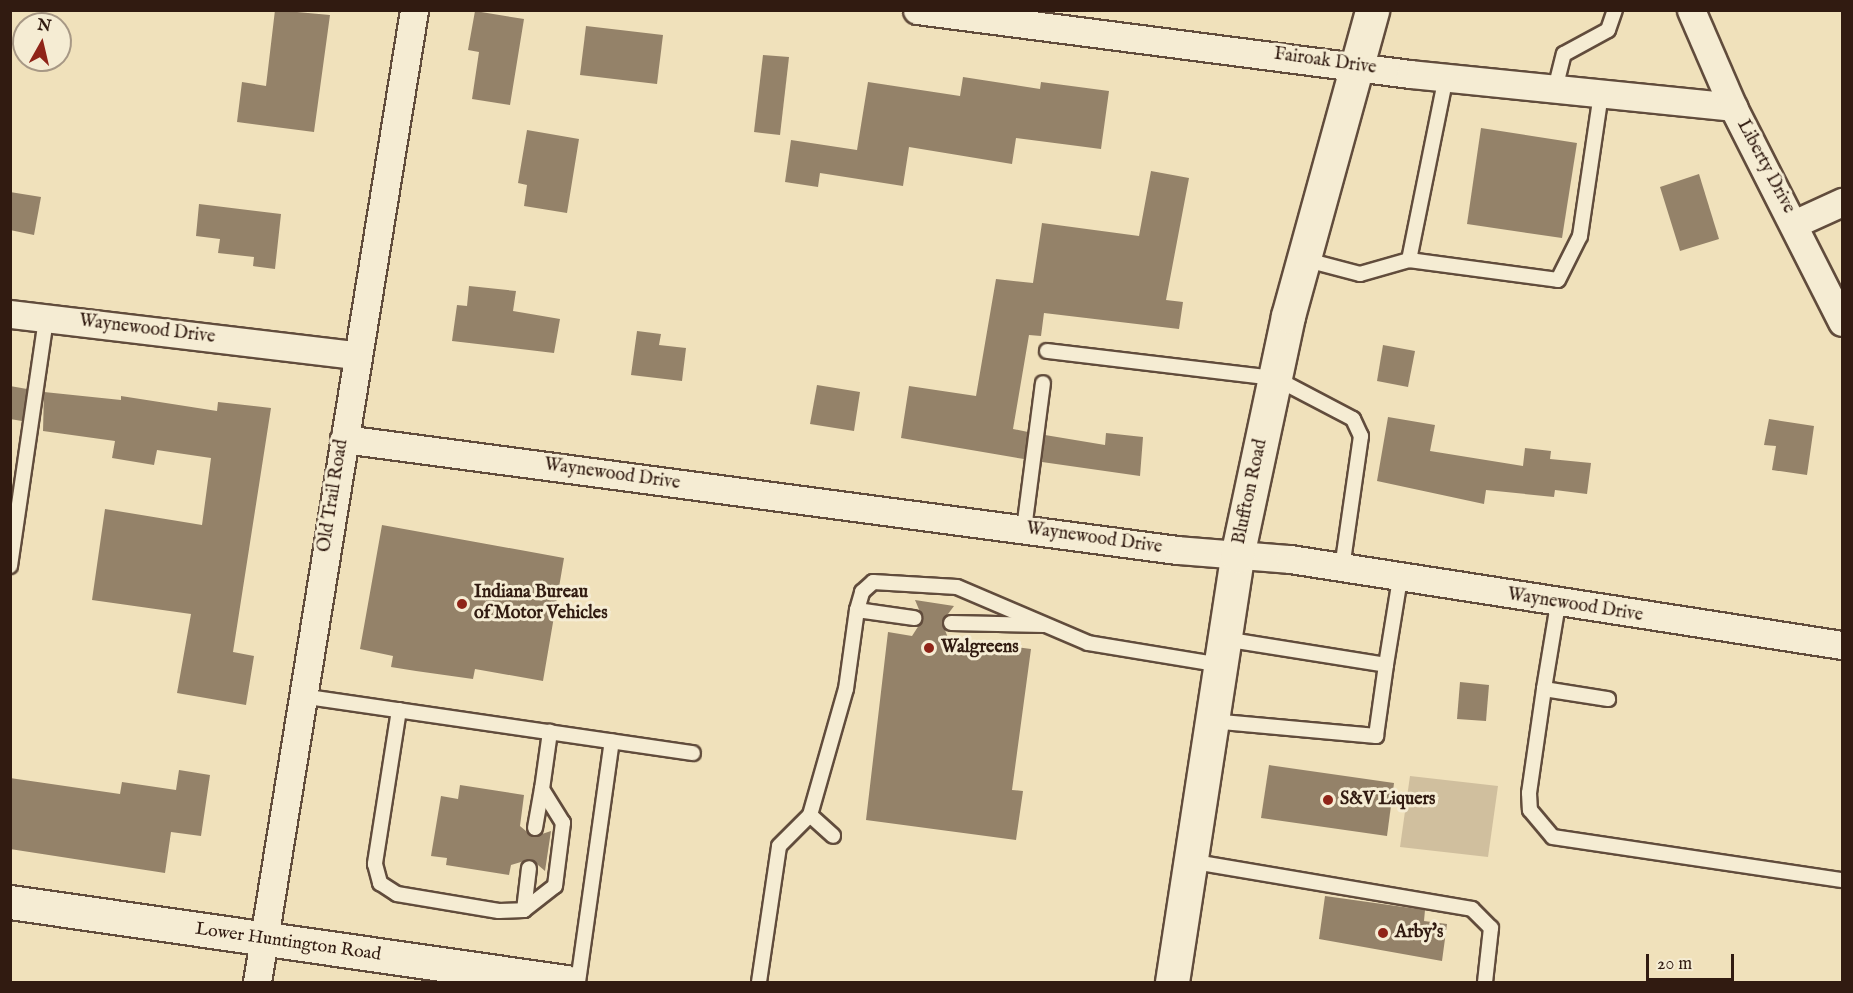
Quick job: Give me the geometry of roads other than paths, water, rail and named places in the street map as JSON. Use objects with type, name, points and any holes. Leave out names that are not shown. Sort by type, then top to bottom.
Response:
[{"type":"main road","name":"Bluffton Road","points":[[1172,982],[1237,556],[1303,259],[1368,13]]},
{"type":"main road","name":"Lower Huntington Road","points":[[10,902],[265,941],[566,982]]},
{"type":"street","name":"Old Trail Road","points":[[257,982],[301,696],[344,439],[355,355],[414,10]]},
{"type":"street","name":"Liberty Drive","points":[[1691,10],[1733,107],[1796,223],[1842,322]]},
{"type":"street","name":"Fairoak Drive","points":[[919,11],[1446,77],[1733,107]]},
{"type":"street","points":[[1796,223],[1842,202]]},
{"type":"street","name":"Waynewood Drive","points":[[10,314],[355,355]]},
{"type":"street","name":"Waynewood Drive","points":[[344,439],[1024,529],[1342,568],[1558,604],[1842,645]]},
{"type":"lane","points":[[1555,89],[1564,54],[1608,30],[1615,10]]},
{"type":"lane","points":[[1409,260],[1446,77]]},
{"type":"lane","points":[[1303,259],[1360,274],[1409,260],[1558,280],[1580,236],[1601,94]]},
{"type":"lane","points":[[10,566],[46,318]]},
{"type":"lane","points":[[1047,351],[1275,378],[1353,419],[1361,436],[1342,568]]},
{"type":"lane","points":[[1024,529],[1043,383]]},
{"type":"lane","points":[[759,982],[779,846],[810,815],[846,689],[857,610],[868,587],[891,579],[957,587],[1049,625],[1088,644],[1386,665]]},
{"type":"lane","points":[[1211,721],[1376,736],[1400,579]]},
{"type":"lane","points":[[1558,604],[1529,793],[1530,810],[1553,837],[1842,880]]},
{"type":"lane","points":[[857,610],[914,618]]},
{"type":"lane","points":[[951,623],[1049,625]]},
{"type":"lane","points":[[1544,689],[1608,699]]},
{"type":"lane","points":[[301,696],[693,753]]},
{"type":"lane","points":[[399,710],[375,864],[380,883],[397,894],[524,910],[555,886],[564,823],[542,789]]},
{"type":"lane","points":[[535,828],[550,732]]},
{"type":"lane","points":[[579,982],[612,741]]},
{"type":"lane","points":[[810,815],[833,836]]},
{"type":"lane","points":[[1189,861],[1302,882],[1448,903],[1478,912],[1491,928],[1485,982]]},
{"type":"lane","points":[[524,910],[529,868]]},
{"type":"place","name":"Indiana Bureau of Motor Vehicles","points":[[462,604]]},
{"type":"place","name":"Walgreens","points":[[929,648]]},
{"type":"place","name":"S&V Liquers","points":[[1328,800]]},
{"type":"place","name":"Arby's","points":[[1383,933]]}]
